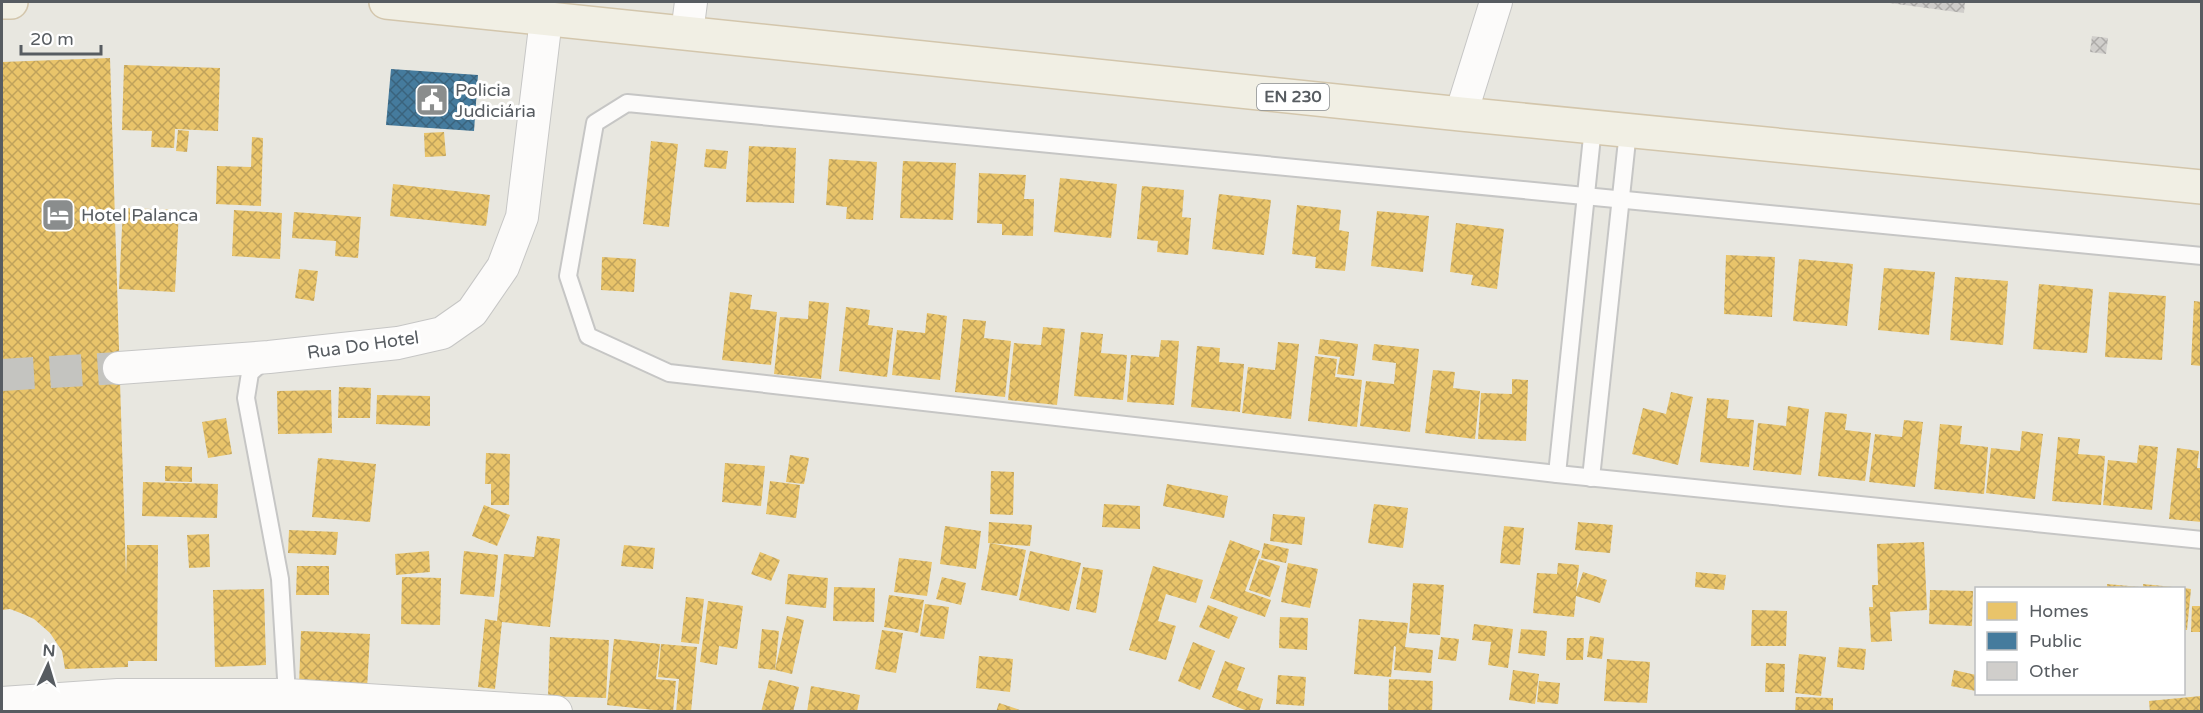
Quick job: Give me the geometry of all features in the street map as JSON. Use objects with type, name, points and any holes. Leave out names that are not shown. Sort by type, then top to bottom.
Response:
[{"type":"main road","points":[[2,2],[11,2]]},
{"type":"main road","name":"EN 230","points":[[386,2],[546,19],[689,17],[1461,114],[2202,187]]},
{"type":"street","points":[[1461,114],[1496,2]]},
{"type":"street","name":"Rua Do Hotel","points":[[119,368],[269,357],[398,343],[442,333],[472,312],[503,267],[522,217],[546,19]]},
{"type":"street","points":[[2,703],[118,695],[287,695],[556,711]]},
{"type":"lane","points":[[2202,256],[627,103],[595,123],[567,276],[588,336],[669,373],[1591,478],[2202,540]]},
{"type":"lane","points":[[1557,474],[1593,127]]},
{"type":"lane","points":[[1591,478],[1628,130]]},
{"type":"lane","points":[[269,357],[250,373],[246,398],[280,579],[287,695]]},
{"type":"building: Homes","name":"Hotel Palanca","points":[[110,58],[126,575],[127,545],[158,545],[157,661],[128,661],[128,667],[65,669],[62,651],[50,633],[34,619],[10,609],[2,610],[2,62]]},
{"type":"building: Homes","points":[[124,65],[220,68],[218,131],[175,129],[174,148],[151,147],[152,131],[122,130]]},
{"type":"building: Homes","points":[[178,130],[189,131],[187,152],[176,151]]},
{"type":"building: Homes","points":[[444,132],[446,156],[425,157],[424,133]]},
{"type":"building: Homes","points":[[252,137],[263,138],[261,206],[216,204],[217,166],[251,167]]},
{"type":"building: Homes","points":[[651,141],[678,144],[669,227],[643,224]]},
{"type":"building: Homes","points":[[749,146],[796,148],[794,203],[746,202]]},
{"type":"building: Homes","points":[[706,149],[728,151],[726,169],[704,167]]},
{"type":"building: Homes","points":[[829,159],[877,162],[873,220],[846,219],[847,207],[826,205]]},
{"type":"building: Homes","points":[[903,161],[956,163],[953,220],[900,218]]},
{"type":"building: Homes","points":[[979,173],[1026,175],[1024,199],[1034,199],[1033,236],[1002,235],[1002,224],[977,223]]},
{"type":"building: Homes","points":[[1060,178],[1117,184],[1111,238],[1054,232]]},
{"type":"building: Homes","points":[[393,184],[490,195],[486,226],[390,216]]},
{"type":"building: Homes","points":[[1142,186],[1184,190],[1182,217],[1191,218],[1188,255],[1157,252],[1158,241],[1137,239]]},
{"type":"building: Homes","points":[[1219,194],[1271,200],[1264,255],[1212,249]]},
{"type":"building: Homes","points":[[1297,205],[1341,210],[1339,230],[1349,232],[1345,271],[1315,268],[1316,257],[1292,254]]},
{"type":"building: Homes","points":[[123,208],[179,210],[175,292],[119,289]]},
{"type":"building: Homes","points":[[234,210],[282,213],[280,259],[232,256]]},
{"type":"building: Homes","points":[[1377,211],[1429,216],[1423,272],[1371,266]]},
{"type":"building: Homes","points":[[294,212],[361,217],[358,258],[335,256],[336,241],[292,238]]},
{"type":"building: Homes","points":[[1456,223],[1504,229],[1497,289],[1471,285],[1473,275],[1450,272]]},
{"type":"building: Homes","points":[[1726,255],[1775,257],[1772,317],[1724,314]]},
{"type":"building: Homes","points":[[602,257],[636,259],[634,292],[601,290]]},
{"type":"building: Homes","points":[[1799,259],[1853,264],[1847,326],[1793,321]]},
{"type":"building: Homes","points":[[1884,268],[1935,272],[1929,335],[1878,330]]},
{"type":"building: Homes","points":[[299,269],[318,271],[314,301],[295,298]]},
{"type":"building: Homes","points":[[1955,277],[2008,281],[2003,345],[1950,340]]},
{"type":"building: Homes","points":[[2039,284],[2093,289],[2087,353],[2033,349]]},
{"type":"building: Homes","points":[[730,292],[752,295],[750,309],[777,312],[771,365],[722,360]]},
{"type":"building: Homes","points":[[2109,292],[2166,296],[2162,360],[2105,357]]},
{"type":"building: Homes","points":[[809,301],[829,303],[821,379],[774,374],[780,317],[808,319]]},
{"type":"building: Homes","points":[[2194,301],[2202,302],[2202,366],[2191,365]]},
{"type":"building: Homes","points":[[846,307],[870,310],[868,325],[893,328],[887,377],[839,371]]},
{"type":"building: Homes","points":[[927,313],[947,316],[940,380],[892,375],[897,330],[925,333]]},
{"type":"building: Homes","points":[[963,319],[986,321],[984,338],[1011,341],[1005,397],[955,392]]},
{"type":"building: Homes","points":[[1043,327],[1065,329],[1057,405],[1008,400],[1014,343],[1041,345]]},
{"type":"building: Homes","points":[[1081,332],[1103,334],[1101,353],[1127,355],[1123,400],[1074,396]]},
{"type":"building: Homes","points":[[1320,339],[1358,344],[1354,376],[1337,374],[1340,357],[1318,354]]},
{"type":"building: Homes","points":[[1161,340],[1179,341],[1174,405],[1127,402],[1131,355],[1159,357]]},
{"type":"building: Homes","points":[[1278,342],[1299,344],[1291,419],[1242,413],[1248,367],[1275,370]]},
{"type":"building: Homes","points":[[1374,344],[1419,349],[1410,432],[1360,426],[1366,381],[1394,384],[1396,363],[1372,360]]},
{"type":"building: Homes","points":[[1197,346],[1220,348],[1219,362],[1244,364],[1240,412],[1191,407]]},
{"type":"building: Homes","points":[[1315,356],[1337,359],[1335,377],[1362,380],[1357,427],[1308,421]]},
{"type":"building: Homes","points":[[1433,370],[1455,372],[1453,388],[1480,391],[1475,439],[1425,433]]},
{"type":"building: Homes","points":[[1512,379],[1528,380],[1526,441],[1478,439],[1481,393],[1512,394]]},
{"type":"building: Homes","points":[[339,387],[371,388],[370,418],[338,418]]},
{"type":"building: Homes","points":[[331,390],[332,433],[278,434],[277,391]]},
{"type":"building: Homes","points":[[1671,392],[1693,397],[1678,465],[1632,454],[1643,408],[1666,414]]},
{"type":"building: Homes","points":[[377,395],[430,396],[430,426],[376,424]]},
{"type":"building: Homes","points":[[1707,398],[1729,400],[1727,418],[1754,420],[1749,467],[1700,462]]},
{"type":"building: Homes","points":[[1788,406],[1809,409],[1801,475],[1753,470],[1758,423],[1786,426]]},
{"type":"building: Homes","points":[[1825,412],[1847,414],[1845,430],[1871,433],[1865,481],[1818,476]]},
{"type":"building: Homes","points":[[226,418],[232,454],[208,458],[202,422]]},
{"type":"building: Homes","points":[[1904,420],[1923,422],[1915,487],[1869,482],[1875,434],[1902,437]]},
{"type":"building: Homes","points":[[1940,424],[1962,426],[1960,444],[1988,447],[1984,494],[1934,489]]},
{"type":"building: Homes","points":[[2022,431],[2043,434],[2035,499],[1986,493],[1991,448],[2020,451]]},
{"type":"building: Homes","points":[[2058,437],[2080,439],[2078,454],[2105,456],[2101,505],[2052,501]]},
{"type":"building: Homes","points":[[2139,445],[2158,447],[2152,510],[2103,505],[2108,460],[2137,463]]},
{"type":"building: Homes","points":[[2177,448],[2199,451],[2197,468],[2202,468],[2202,522],[2169,519]]},
{"type":"building: Homes","points":[[486,453],[510,454],[509,505],[491,505],[491,484],[485,484]]},
{"type":"building: Homes","points":[[790,455],[809,458],[804,484],[786,482]]},
{"type":"building: Homes","points":[[318,458],[376,464],[370,522],[312,517]]},
{"type":"building: Homes","points":[[725,463],[765,466],[761,506],[722,502]]},
{"type":"building: Homes","points":[[165,466],[192,467],[192,482],[165,481]]},
{"type":"building: Homes","points":[[991,471],[1014,472],[1013,515],[990,514]]},
{"type":"building: Homes","points":[[770,481],[800,485],[796,518],[766,514]]},
{"type":"building: Homes","points":[[143,482],[218,484],[217,518],[142,516]]},
{"type":"building: Homes","points":[[1167,484],[1228,496],[1224,518],[1163,506]]},
{"type":"building: Homes","points":[[1104,504],[1140,506],[1140,529],[1102,527]]},
{"type":"building: Homes","points":[[1374,504],[1408,508],[1403,548],[1368,543]]},
{"type":"building: Homes","points":[[484,505],[510,515],[497,546],[472,536]]},
{"type":"building: Homes","points":[[1273,514],[1305,517],[1302,545],[1270,541]]},
{"type":"building: Homes","points":[[989,522],[1032,525],[1030,546],[988,543]]},
{"type":"building: Homes","points":[[1578,522],[1613,525],[1610,553],[1575,550]]},
{"type":"building: Homes","points":[[945,526],[981,531],[976,569],[940,564]]},
{"type":"building: Homes","points":[[1504,526],[1524,528],[1520,565],[1500,563]]},
{"type":"building: Homes","points":[[289,530],[338,532],[336,555],[288,553]]},
{"type":"building: Homes","points":[[209,534],[210,567],[189,568],[187,535]]},
{"type":"building: Homes","points":[[537,536],[560,539],[550,627],[502,622],[495,689],[478,687],[485,619],[497,621],[504,554],[534,557]]},
{"type":"building: Homes","points":[[1230,540],[1260,551],[1245,591],[1271,600],[1265,617],[1210,598]]},
{"type":"building: Homes","points":[[1924,542],[1927,610],[1890,612],[1892,641],[1871,642],[1869,607],[1873,607],[1872,585],[1878,585],[1877,544]]},
{"type":"building: Homes","points":[[990,543],[1026,550],[1017,596],[981,590]]},
{"type":"building: Homes","points":[[1264,543],[1289,549],[1286,563],[1261,558]]},
{"type":"building: Homes","points":[[624,545],[655,548],[653,569],[621,566]]},
{"type":"building: Homes","points":[[429,551],[430,572],[396,575],[395,554]]},
{"type":"building: Homes","points":[[464,551],[498,555],[494,597],[460,594]]},
{"type":"building: Homes","points":[[1030,551],[1081,563],[1069,611],[1019,600]]},
{"type":"building: Homes","points":[[760,552],[780,560],[771,581],[751,574]]},
{"type":"building: Homes","points":[[899,558],[932,562],[927,596],[894,592]]},
{"type":"building: Homes","points":[[1259,559],[1280,566],[1270,597],[1249,590]]},
{"type":"building: Homes","points":[[1288,563],[1318,569],[1310,608],[1281,602]]},
{"type":"building: Homes","points":[[1558,563],[1579,565],[1576,592],[1583,572],[1607,580],[1600,603],[1576,596],[1574,617],[1533,613],[1537,573],[1557,574]]},
{"type":"building: Homes","points":[[297,566],[329,566],[329,595],[296,595]]},
{"type":"building: Homes","points":[[1153,566],[1203,580],[1196,603],[1166,594],[1158,621],[1176,626],[1166,660],[1129,650]]},
{"type":"building: Homes","points":[[1083,567],[1103,570],[1096,613],[1076,609]]},
{"type":"building: Homes","points":[[1696,572],[1726,575],[1724,590],[1695,587]]},
{"type":"building: Homes","points":[[788,574],[828,578],[826,608],[785,604]]},
{"type":"building: Homes","points":[[402,577],[441,578],[440,625],[401,624]]},
{"type":"building: Homes","points":[[942,577],[966,583],[961,605],[936,599]]},
{"type":"building: Homes","points":[[1413,583],[1444,585],[1440,635],[1409,633]]},
{"type":"building: Homes","points":[[2107,584],[2140,587],[2107,587]]},
{"type":"building: Homes","points":[[2143,584],[2173,587],[2143,587]]},
{"type":"building: Homes","points":[[834,587],[875,588],[874,622],[833,621]]},
{"type":"building: Homes","points":[[2185,588],[2191,589],[2187,630],[2185,630]]},
{"type":"building: Homes","points":[[264,589],[266,665],[215,667],[213,590]]},
{"type":"building: Homes","points":[[1930,590],[1973,591],[1972,626],[1929,624]]},
{"type":"building: Homes","points":[[889,595],[924,600],[918,633],[884,627]]},
{"type":"building: Homes","points":[[686,597],[704,599],[699,644],[681,642]]},
{"type":"building: Homes","points":[[708,601],[743,606],[737,649],[719,646],[717,665],[700,662]]},
{"type":"building: Homes","points":[[925,604],[949,607],[944,639],[920,636]]},
{"type":"building: Homes","points":[[1208,605],[1238,617],[1229,639],[1199,627]]},
{"type":"building: Homes","points":[[2192,606],[2202,606],[2202,632],[2191,632]]},
{"type":"building: Homes","points":[[1752,610],[1787,611],[1786,646],[1751,646]]},
{"type":"building: Homes","points":[[787,616],[804,620],[792,674],[775,670]]},
{"type":"building: Homes","points":[[1280,617],[1308,618],[1307,650],[1279,648]]},
{"type":"building: Homes","points":[[1359,619],[1408,623],[1405,647],[1433,650],[1431,673],[1394,670],[1396,647],[1394,646],[1391,677],[1354,674]]},
{"type":"building: Homes","points":[[1474,624],[1513,629],[1508,668],[1488,665],[1491,642],[1472,640]]},
{"type":"building: Homes","points":[[762,629],[779,631],[775,670],[758,668]]},
{"type":"building: Homes","points":[[1521,629],[1547,631],[1545,656],[1518,653]]},
{"type":"building: Homes","points":[[882,630],[903,633],[896,673],[875,669]]},
{"type":"building: Homes","points":[[301,631],[370,634],[367,689],[299,686]]},
{"type":"building: Homes","points":[[1590,636],[1604,638],[1602,659],[1587,657]]},
{"type":"building: Homes","points":[[550,637],[609,640],[606,698],[548,696]]},
{"type":"building: Homes","points":[[1441,637],[1459,639],[1456,661],[1438,659]]},
{"type":"building: Homes","points":[[1567,638],[1584,638],[1583,660],[1566,660]]},
{"type":"building: Homes","points":[[614,639],[660,644],[656,679],[676,681],[673,712],[607,705]]},
{"type":"building: Homes","points":[[1193,642],[1215,651],[1200,690],[1178,681]]},
{"type":"building: Homes","points":[[661,644],[697,647],[691,712],[676,712],[679,679],[658,677]]},
{"type":"building: Homes","points":[[1839,647],[1866,649],[1864,670],[1837,667]]},
{"type":"building: Homes","points":[[1799,654],[1826,657],[1821,696],[1795,693]]},
{"type":"building: Homes","points":[[979,656],[1013,659],[1010,692],[976,688]]},
{"type":"building: Homes","points":[[1607,659],[1650,662],[1647,703],[1604,701]]},
{"type":"building: Homes","points":[[1225,661],[1245,668],[1237,690],[1263,699],[1259,712],[1250,712],[1212,697]]},
{"type":"building: Homes","points":[[1766,663],[1785,664],[1784,692],[1765,692]]},
{"type":"building: Homes","points":[[1513,670],[1539,674],[1535,704],[1509,700]]},
{"type":"building: Homes","points":[[1954,670],[1975,675],[1975,691],[1951,686]]},
{"type":"building: Homes","points":[[1278,675],[1306,677],[1304,706],[1276,704]]},
{"type":"building: Homes","points":[[1389,679],[1433,681],[1432,712],[1388,712]]},
{"type":"building: Homes","points":[[769,680],[799,687],[793,712],[761,712]]},
{"type":"building: Homes","points":[[1539,681],[1560,683],[1558,704],[1537,702]]},
{"type":"building: Homes","points":[[811,686],[860,695],[857,712],[807,712]]},
{"type":"building: Homes","points":[[2201,696],[2202,712],[2150,712],[2149,701]]},
{"type":"building: Homes","points":[[1796,697],[1833,698],[1833,712],[1795,712]]},
{"type":"building: Homes","points":[[999,703],[1023,711],[996,712]]},
{"type":"building: Public","name":"Policia Judiciária","points":[[391,69],[478,75],[474,131],[386,125]]},
{"type":"building: Other","points":[[1882,2],[1965,2],[1964,13]]},
{"type":"building: Other","points":[[2092,36],[2108,38],[2106,54],[2090,52]]},
{"type":"tunnel","points":[[2,375],[119,368]]},
{"type":"place","name":"Policia Judiciária","points":[[432,100]]},
{"type":"place","name":"Hotel Palanca","points":[[58,215]]}]
